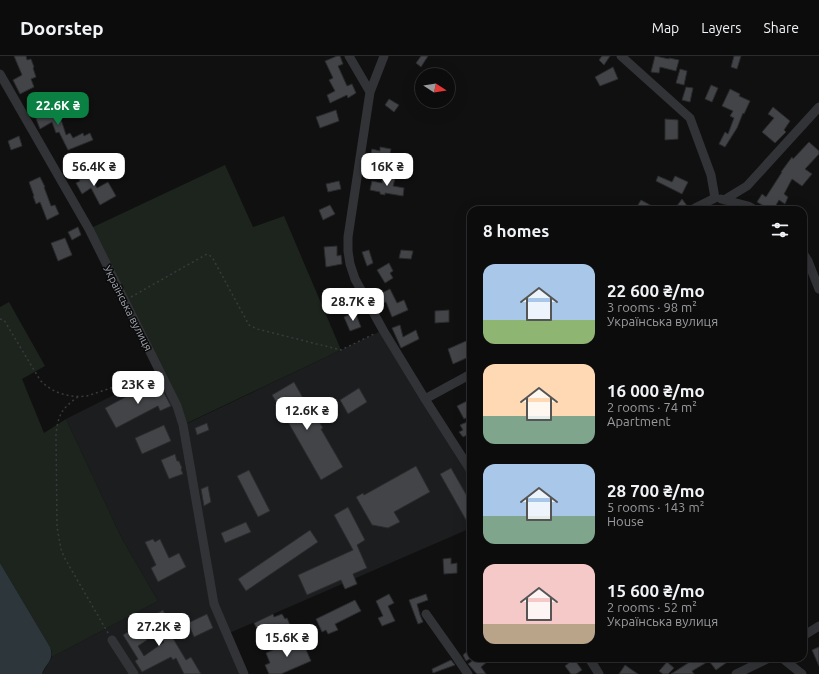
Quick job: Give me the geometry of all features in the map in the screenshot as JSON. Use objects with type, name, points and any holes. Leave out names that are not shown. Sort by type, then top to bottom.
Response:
[{"type":"street","points":[[349,56],[370,92]]},
{"type":"street","points":[[384,56],[370,92],[349,222],[348,251],[350,264],[355,279],[383,330],[467,465]]},
{"type":"street","points":[[621,56],[690,118],[720,199]]},
{"type":"street","name":"Українська вулиця","points":[[0,74],[88,229],[125,300],[176,406],[183,425],[214,604],[244,674]]},
{"type":"street","points":[[701,206],[720,199],[747,186],[819,107]]},
{"type":"street","points":[[720,199],[748,206]]},
{"type":"street","points":[[807,259],[819,289]]},
{"type":"street","points":[[425,399],[467,376]]},
{"type":"street","points":[[426,614],[468,674]]},
{"type":"street","points":[[807,634],[819,626]]},
{"type":"street","points":[[112,640],[134,674]]},
{"type":"street","points":[[592,662],[599,674]]},
{"type":"street","points":[[736,674],[760,662]]},
{"type":"street","points":[[787,662],[802,674]]},
{"type":"path","points":[[125,300],[207,254],[212,257],[249,325],[257,329],[341,350],[383,330]]},
{"type":"path","points":[[0,318],[4,320],[40,380],[46,386],[61,394],[78,397],[87,396],[160,372]]},
{"type":"path","points":[[78,397],[65,407],[57,423],[57,519],[59,538],[61,549],[70,568],[112,640]]},
{"type":"shaded area","points":[[225,165],[253,227],[284,216],[341,350],[183,425],[89,229]]},
{"type":"shaded area","points":[[9,302],[45,366],[22,379],[44,433],[66,419],[121,537],[158,601],[52,657],[50,647],[0,563],[0,307]]},
{"type":"shaded area","points":[[383,330],[467,465],[467,530],[227,634],[244,674],[42,674],[52,657],[158,601],[121,537],[66,419],[160,372],[184,425]]},
{"type":"shaded area","points":[[0,563],[50,647],[51,658],[42,674],[0,674]]},
{"type":"building","points":[[14,56],[26,56],[27,60],[31,59],[36,77],[31,79],[34,87],[20,94],[13,80],[22,75]]},
{"type":"building","points":[[340,56],[343,64],[338,66],[347,86],[352,84],[356,93],[348,98],[347,95],[330,103],[327,95],[335,91],[329,80],[333,78],[325,61]]},
{"type":"building","points":[[421,56],[428,56],[421,67],[416,63]]},
{"type":"building","points":[[602,56],[610,56],[604,65],[599,60]]},
{"type":"building","points":[[655,56],[679,60],[676,71],[660,67],[659,73],[651,72]]},
{"type":"building","points":[[734,56],[741,56],[737,69],[731,67]]},
{"type":"building","points":[[613,67],[618,79],[600,86],[595,77]]},
{"type":"building","points":[[680,69],[687,71],[684,85],[676,83]]},
{"type":"building","points":[[711,85],[718,88],[712,102],[705,99]]},
{"type":"building","points":[[686,87],[693,88],[690,102],[682,100]]},
{"type":"building","points":[[730,89],[740,94],[739,96],[750,101],[737,128],[725,147],[719,144],[725,132],[728,134],[734,118],[730,116],[733,111],[722,106]]},
{"type":"building","points":[[41,98],[48,114],[58,110],[66,135],[70,133],[73,138],[83,133],[84,136],[90,133],[93,140],[68,150],[59,132],[56,133],[52,122],[40,129],[32,108],[38,105],[36,101]]},
{"type":"building","points":[[389,99],[399,105],[394,112],[385,105]]},
{"type":"building","points":[[773,107],[790,121],[784,130],[786,132],[775,143],[762,132],[774,118],[768,114]]},
{"type":"building","points":[[336,110],[339,121],[320,128],[316,117]]},
{"type":"building","points":[[665,119],[678,120],[678,139],[665,140]]},
{"type":"building","points":[[19,136],[22,146],[11,150],[8,141]]},
{"type":"building","points":[[809,142],[819,151],[819,154],[805,169],[812,174],[802,186],[792,179],[784,194],[788,197],[785,204],[779,200],[775,206],[764,206],[757,202],[762,194],[766,197],[781,172],[792,157],[793,159]]},
{"type":"building","points":[[380,147],[391,149],[389,158],[396,159],[394,166],[386,164],[386,162],[382,161],[382,159],[370,157],[372,149],[380,151]]},
{"type":"building","points":[[84,168],[88,176],[90,175],[97,188],[108,182],[116,196],[100,205],[91,188],[82,194],[76,183],[80,181],[75,172]]},
{"type":"building","points":[[388,174],[396,175],[393,186],[404,188],[403,196],[385,193],[385,195],[380,194],[380,192],[370,190],[372,181],[382,183],[382,180],[387,181]]},
{"type":"building","points":[[658,176],[672,182],[675,176],[688,182],[682,194],[656,181]]},
{"type":"building","points":[[40,177],[51,206],[55,205],[59,214],[47,220],[40,202],[36,204],[29,182]]},
{"type":"building","points":[[339,181],[341,189],[328,192],[326,184]]},
{"type":"building","points":[[682,199],[687,206],[677,206]]},
{"type":"building","points":[[641,200],[652,206],[637,206]]},
{"type":"building","points":[[330,205],[335,214],[323,220],[319,210]]},
{"type":"building","points":[[78,227],[81,235],[72,240],[68,232]]},
{"type":"building","points":[[65,238],[72,255],[58,261],[51,243]]},
{"type":"building","points":[[337,246],[337,256],[341,255],[342,264],[326,267],[324,247]]},
{"type":"building","points":[[369,250],[373,263],[367,266],[362,252]]},
{"type":"building","points":[[401,250],[413,251],[411,259],[399,258]]},
{"type":"building","points":[[389,263],[393,271],[390,273],[393,278],[385,283],[377,270]]},
{"type":"building","points":[[390,289],[397,303],[404,300],[408,310],[392,317],[386,302],[379,305],[375,296]]},
{"type":"building","points":[[449,310],[449,322],[435,323],[435,311]]},
{"type":"building","points":[[355,312],[361,327],[350,331],[344,317]]},
{"type":"building","points":[[400,325],[403,337],[416,330],[419,339],[401,348],[392,328]]},
{"type":"building","points":[[466,341],[467,358],[453,364],[448,349]]},
{"type":"building","points":[[158,382],[171,406],[160,411],[158,406],[116,428],[105,408],[142,388],[143,391]]},
{"type":"building","points":[[294,382],[315,419],[317,418],[323,428],[321,429],[343,467],[321,480],[284,415],[281,417],[278,411],[281,410],[272,395]]},
{"type":"building","points":[[359,388],[367,402],[348,414],[340,400]]},
{"type":"building","points":[[467,401],[467,417],[464,419],[457,406]]},
{"type":"building","points":[[467,422],[467,435],[463,437],[459,432],[463,430],[460,425]]},
{"type":"building","points":[[207,423],[209,430],[197,435],[195,428]]},
{"type":"building","points":[[164,425],[171,441],[142,454],[135,438]]},
{"type":"building","points":[[175,454],[177,461],[179,461],[182,468],[183,474],[169,479],[161,460]]},
{"type":"building","points":[[416,466],[430,492],[394,512],[400,522],[388,528],[372,525],[356,497],[363,493],[364,495]]},
{"type":"building","points":[[451,468],[467,496],[467,522],[440,474]]},
{"type":"building","points":[[249,470],[270,511],[258,517],[237,476]]},
{"type":"building","points":[[208,486],[211,502],[204,506],[201,489]]},
{"type":"building","points":[[348,507],[365,540],[357,545],[367,568],[353,574],[357,584],[345,589],[341,580],[307,595],[298,575],[353,550],[334,515]]},
{"type":"building","points":[[246,522],[251,532],[225,543],[221,533]]},
{"type":"building","points":[[310,530],[318,542],[246,591],[238,579]]},
{"type":"building","points":[[153,539],[155,542],[160,539],[169,558],[179,553],[186,567],[158,582],[151,568],[156,565],[145,542]]},
{"type":"building","points":[[451,558],[451,564],[457,563],[457,573],[444,574],[443,559]]},
{"type":"building","points":[[389,594],[394,603],[388,606],[395,621],[382,626],[378,618],[383,616],[376,601]]},
{"type":"building","points":[[426,594],[428,600],[417,604],[423,622],[418,624],[409,600]]},
{"type":"building","points":[[355,600],[361,611],[335,624],[338,630],[328,634],[326,630],[322,632],[316,619]]},
{"type":"building","points":[[163,610],[175,633],[171,635],[186,660],[191,657],[201,674],[184,674],[176,658],[173,660],[171,657],[142,672],[135,661],[138,659],[123,635],[138,625],[147,640],[138,646],[144,656],[164,642],[149,618]]},
{"type":"building","points":[[207,614],[213,628],[194,637],[188,623]]},
{"type":"building","points":[[273,614],[274,617],[282,614],[285,619],[287,618],[290,625],[281,629],[280,627],[261,637],[254,623]]},
{"type":"building","points":[[301,638],[311,661],[281,674],[269,674],[265,665],[270,663],[266,653]]},
{"type":"building","points":[[819,647],[819,666],[812,650]]},
{"type":"building","points":[[467,652],[467,660],[466,661],[463,655]]},
{"type":"building","points":[[451,660],[455,665],[433,673],[432,669]]},
{"type":"building","points":[[471,662],[487,662],[481,667],[486,674],[477,674],[468,664]]},
{"type":"building","points":[[570,662],[576,662],[582,670],[576,674],[571,674],[565,666]]},
{"type":"building","points":[[667,662],[674,668],[668,674],[663,674],[659,671]]},
{"type":"building","points":[[690,662],[707,662],[692,671],[694,674],[671,674]]},
{"type":"building","points":[[710,662],[727,662],[716,670]]},
{"type":"building","points":[[625,665],[638,674],[619,674]]}]
